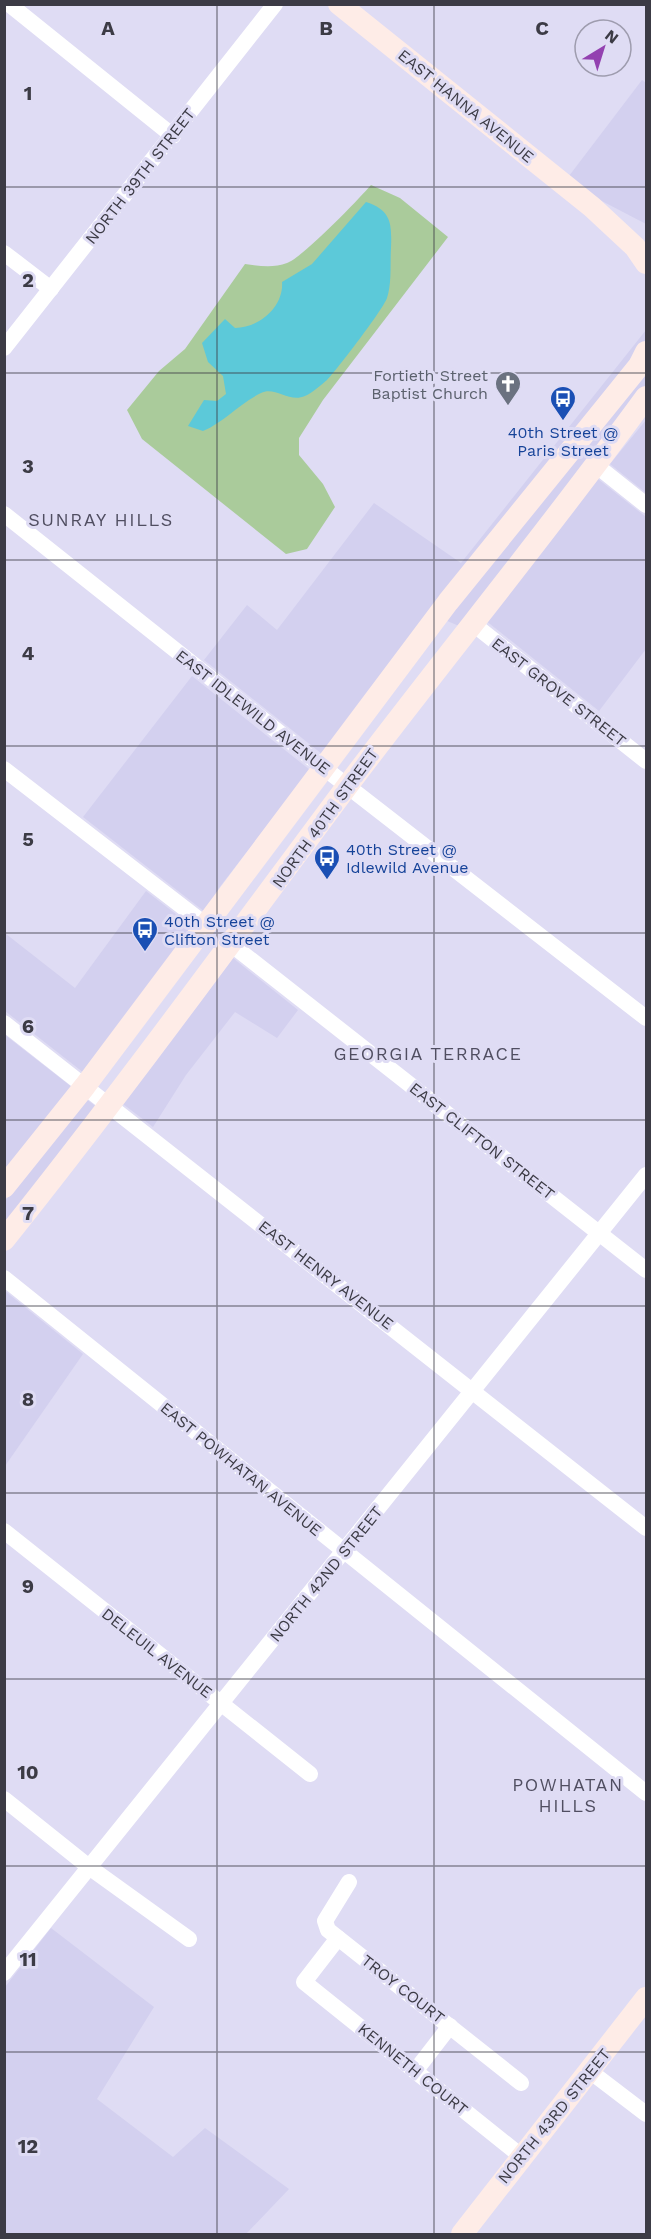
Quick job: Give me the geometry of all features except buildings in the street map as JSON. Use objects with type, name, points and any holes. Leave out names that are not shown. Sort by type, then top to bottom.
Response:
[{"type":"main road","name":"EAST HANNA AVENUE","points":[[339,4],[592,207],[635,247],[646,263]]},
{"type":"main road","name":"EAST HANNA AVENUE","points":[[592,207],[646,235]]},
{"type":"main road","name":"NORTH 40TH STREET","points":[[4,1187],[85,1086],[455,593],[639,366],[646,352]]},
{"type":"main road","name":"NORTH 40TH STREET","points":[[4,1240],[111,1106],[348,786],[472,623],[597,466],[646,397]]},
{"type":"main road","name":"NORTH 43RD STREET","points":[[462,2235],[521,2156],[591,2072],[646,1998]]},
{"type":"street","points":[[9,4],[173,135]]},
{"type":"street","name":"NORTH 39TH STREET","points":[[4,348],[275,4]]},
{"type":"street","points":[[4,253],[51,289]]},
{"type":"street","points":[[597,466],[646,505]]},
{"type":"street","name":"EAST IDLEWILD AVENUE","points":[[4,514],[323,767],[646,1018]]},
{"type":"street","name":"EAST GROVE STREET","points":[[472,623],[646,760]]},
{"type":"street","points":[[4,769],[206,925]]},
{"type":"street","name":"EAST CLIFTON STREET","points":[[232,945],[646,1270]]},
{"type":"street","name":"EAST HENRY AVENUE","points":[[4,1023],[646,1528]]},
{"type":"street","name":"NORTH 42ND STREET","points":[[4,1973],[601,1234],[646,1175]]},
{"type":"street","name":"EAST POWHATAN AVENUE","points":[[4,1278],[646,1793]]},
{"type":"street","name":"DELEUIL AVENUE","points":[[4,1532],[310,1774]]},
{"type":"street","points":[[4,1799],[89,1867],[189,1939]]},
{"type":"street","points":[[338,1938],[328,1930],[325,1921],[349,1882]]},
{"type":"street","name":"KENNETH COURT","points":[[338,1938],[304,1982],[521,2156]]},
{"type":"street","name":"TROY COURT","points":[[338,1938],[521,2083]]},
{"type":"street","points":[[416,2070],[450,2026]]},
{"type":"street","points":[[591,2072],[646,2114]]},
{"type":"shaded area","points":[[642,80],[646,83],[646,224],[598,199],[569,176]]},
{"type":"shaded area","points":[[646,330],[646,339],[442,597],[322,754],[204,660],[247,605],[277,630],[374,503],[461,563]]},
{"type":"shaded area","points":[[646,367],[646,393],[459,626],[445,620]]},
{"type":"shaded area","points":[[646,420],[646,493],[610,464]]},
{"type":"shaded area","points":[[598,479],[646,517],[646,649],[599,711],[485,620]]},
{"type":"shaded area","points":[[192,676],[310,770],[219,888],[205,912],[83,817]]},
{"type":"shaded area","points":[[146,891],[194,928],[84,1073],[5,1011],[4,936],[6,934],[75,988]]},
{"type":"shaded area","points":[[233,958],[298,1010],[277,1038],[235,1012],[186,1075],[153,1127],[123,1104]]},
{"type":"shaded area","points":[[5,1035],[73,1088],[5,1173]]},
{"type":"shaded area","points":[[86,1099],[98,1108],[5,1226],[5,1201]]},
{"type":"shaded area","points":[[5,1291],[83,1354],[5,1466]]},
{"type":"shaded area","points":[[51,1928],[154,2007],[97,2099],[173,2157],[205,2128],[289,2189],[246,2234],[5,2234],[5,1987]]},
{"type":"green space","points":[[371,185],[400,198],[448,237],[323,400],[299,438],[299,455],[323,484],[335,507],[307,549],[286,554],[142,439],[127,410],[159,371],[185,349],[245,264],[277,266],[294,259],[330,227]]},
{"type":"water","points":[[366,202],[381,209],[390,225],[390,286],[384,304],[340,365],[327,380],[305,396],[293,398],[266,391],[253,397],[218,423],[203,431],[188,426],[204,400],[217,401],[226,394],[223,376],[208,362],[202,343],[225,319],[235,328],[244,327],[261,320],[268,314],[279,300],[282,282],[312,264]]},
{"type":"place","name":"Fortieth Street Baptist Church","points":[[508,407]]},
{"type":"place","name":"40th Street @ Paris Street","points":[[563,422]]},
{"type":"place","name":"40th Street @ Idlewild Avenue","points":[[327,881]]},
{"type":"place","name":"40th Street @ Clifton Street","points":[[145,953]]},
{"type":"district","name":"SUNRAY HILLS","points":[[101,519]]},
{"type":"district","name":"GEORGIA TERRACE","points":[[428,1053]]},
{"type":"district","name":"POWHATAN HILLS","points":[[568,1794]]}]
